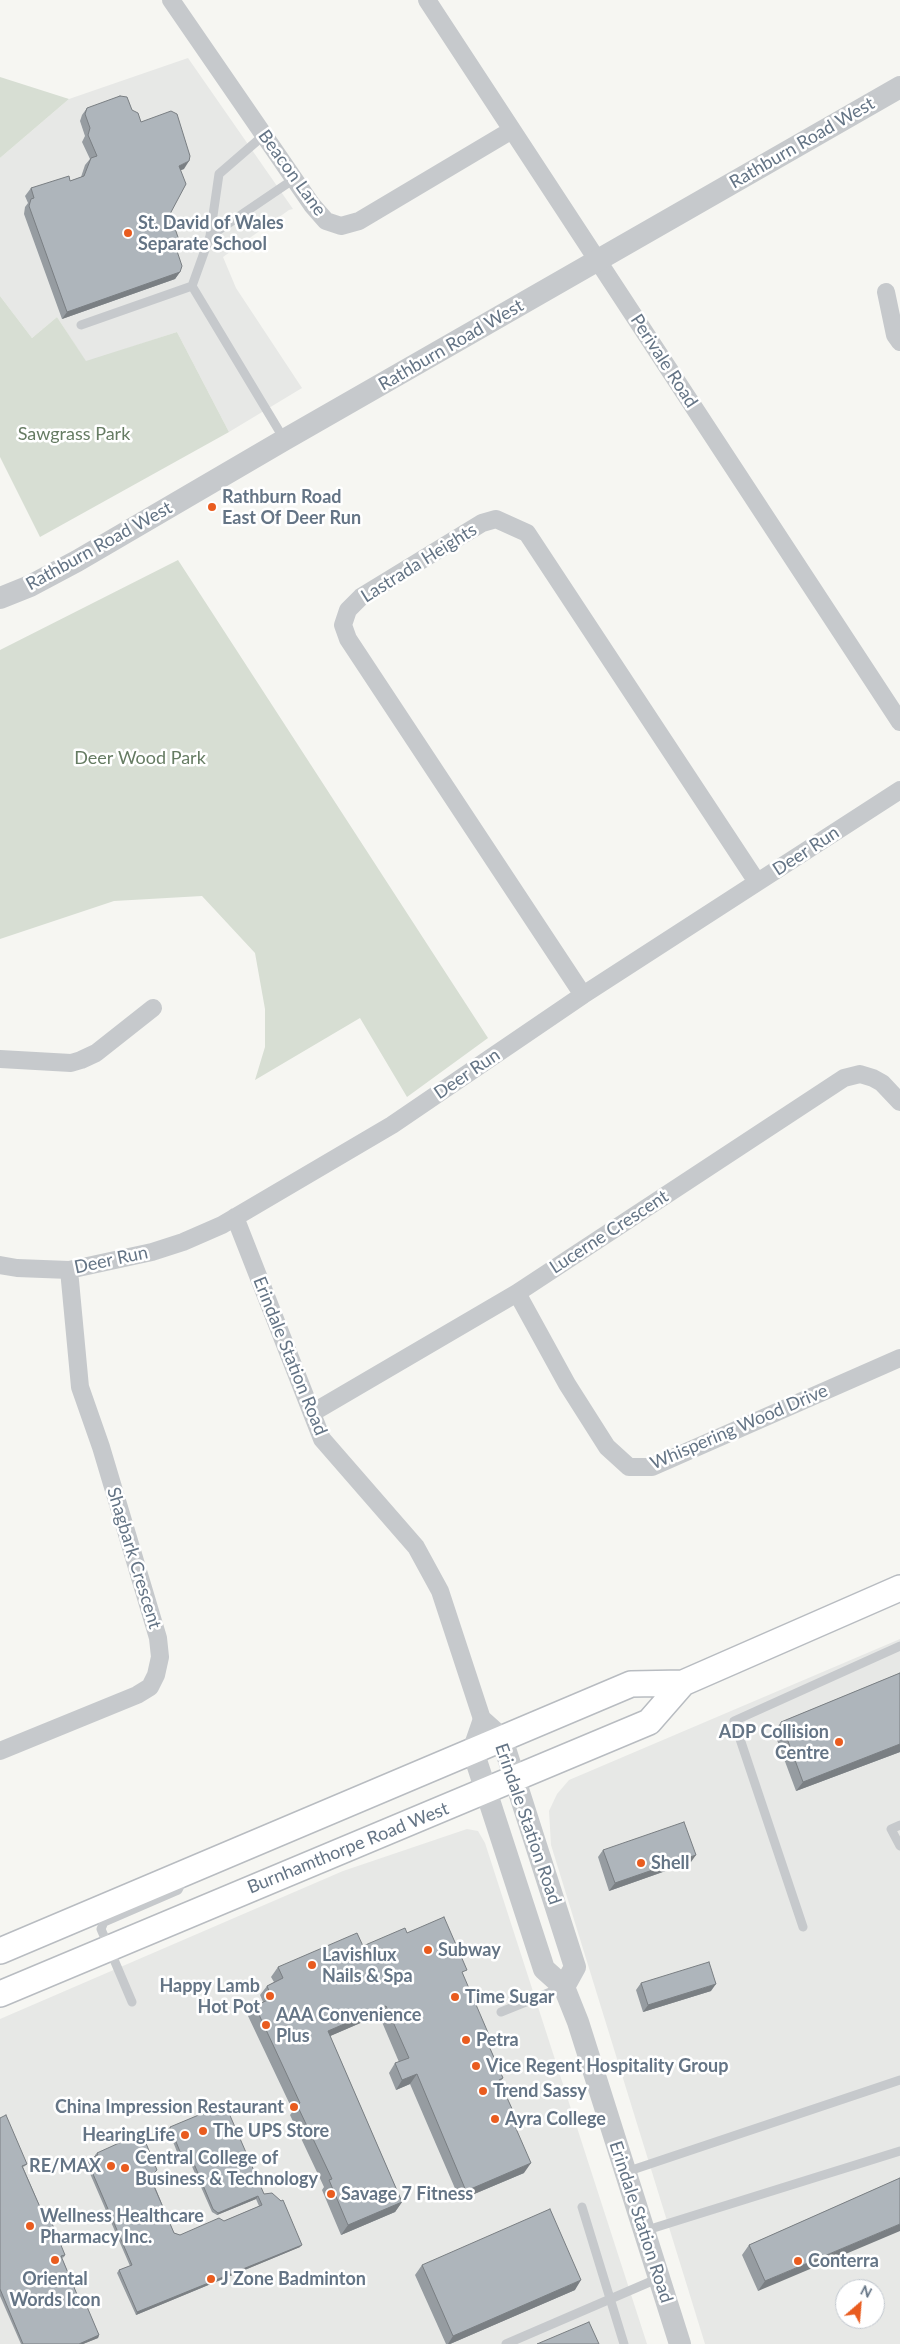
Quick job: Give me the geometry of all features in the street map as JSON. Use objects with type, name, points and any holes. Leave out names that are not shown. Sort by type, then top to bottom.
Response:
[{"type":"main road","name":"Burnhamthorpe Road West","points":[[0,1951],[631,1684],[682,1683],[900,1588]]},
{"type":"main road","name":"Burnhamthorpe Road West","points":[[0,1994],[649,1722],[682,1683]]},
{"type":"street","name":"Beacon Lane","points":[[171,0],[294,179],[326,221],[341,226],[359,221],[512,130]]},
{"type":"street","name":"Perivale Road","points":[[427,0],[900,722]]},
{"type":"street","name":"Rathburn Road West","points":[[0,598],[30,586],[77,561],[284,440],[900,87]]},
{"type":"street","points":[[886,292],[895,335],[900,342]]},
{"type":"street","name":"Lastrada Heights","points":[[583,995],[348,639],[344,625],[348,610],[362,597],[482,523],[496,519],[527,532],[757,882]]},
{"type":"street","name":"Deer Run","points":[[0,1266],[69,1270],[118,1260],[183,1242],[235,1217],[392,1125],[583,995],[900,790]]},
{"type":"street","points":[[0,1059],[71,1063],[81,1060],[96,1053],[153,1008]]},
{"type":"street","name":"Lucerne Crescent","points":[[312,1413],[517,1293],[844,1078],[860,1074],[873,1078],[882,1083],[900,1102]]},
{"type":"street","name":"Erindale Station Road","points":[[235,1217],[322,1439],[416,1547],[440,1591],[483,1722],[502,1739],[575,1967],[564,1987]]},
{"type":"street","name":"Shagbark Crescent","points":[[0,1751],[150,1687],[156,1675],[160,1657],[158,1638],[101,1447],[80,1387],[69,1270]]},
{"type":"street","name":"Whispering Wood Drive","points":[[517,1293],[567,1384],[597,1431],[607,1446],[629,1467],[652,1467],[900,1358]]},
{"type":"street","name":"Erindale Station Road","points":[[483,1722],[473,1751],[544,1969],[564,1987],[578,2022],[680,2344]]},
{"type":"lane","points":[[192,286],[210,236],[219,174],[264,135]]},
{"type":"lane","points":[[210,236],[294,179]]},
{"type":"lane","points":[[81,325],[192,286]]},
{"type":"lane","points":[[192,286],[284,440]]},
{"type":"lane","points":[[803,1927],[734,1721],[900,1646]]},
{"type":"lane","points":[[900,1825],[891,1829],[900,1846]]},
{"type":"lane","points":[[132,2002],[101,1928],[104,1922],[178,1890],[188,1871]]},
{"type":"lane","points":[[501,2012],[564,1987]]},
{"type":"lane","points":[[625,2172],[900,2080]]},
{"type":"lane","points":[[644,2231],[900,2151]]},
{"type":"lane","points":[[582,2207],[624,2344]]},
{"type":"lane","points":[[506,2344],[659,2278]]},
{"type":"shaded area","name":"St. David of Wales Separate School","points":[[188,58],[293,209],[223,257],[236,288],[302,388],[229,432],[177,332],[86,362],[57,317],[32,338],[0,296],[0,158],[69,99]]},
{"type":"shaded area","points":[[900,1639],[900,2344],[705,2344],[551,1845],[549,1811],[557,1794],[569,1780]]},
{"type":"shaded area","points":[[467,1829],[478,1831],[485,1843],[647,2344],[0,2344],[0,2019],[343,1871]]},
{"type":"green space","points":[[0,77],[69,99],[0,158]]},
{"type":"green space","name":"Sawgrass Park","points":[[0,296],[32,338],[57,317],[86,361],[177,332],[229,432],[40,537],[0,457]]},
{"type":"green space","name":"Deer Wood Park","points":[[178,560],[488,1038],[407,1097],[360,1018],[255,1080],[265,1047],[265,1009],[255,953],[202,896],[114,901],[0,939],[0,650]]},
{"type":"building","points":[[120,96],[127,97],[132,110],[138,113],[141,122],[171,111],[177,114],[190,156],[189,161],[179,166],[186,184],[170,214],[180,243],[177,251],[182,266],[180,272],[67,312],[29,206],[31,199],[34,198],[31,188],[69,176],[70,181],[84,176],[91,158],[97,156],[88,135],[90,128],[85,114],[87,108]]},
{"type":"building","name":"ADP Collision Centre","points":[[900,1673],[900,1744],[803,1782],[781,1722]]},
{"type":"building","points":[[684,1822],[696,1855],[615,1883],[603,1850]]},
{"type":"building","points":[[444,1917],[467,1970],[462,1972],[489,2035],[485,2037],[503,2078],[499,2080],[518,2122],[514,2124],[531,2163],[466,2191],[417,2074],[402,2080],[395,2063],[409,2058],[386,2006],[328,2031],[402,2202],[348,2225],[329,2180],[332,2179],[297,2105],[300,2103],[255,2006],[272,1998],[267,1986],[283,1978],[278,1967],[357,1933],[363,1946],[405,1928],[407,1933]]},
{"type":"building","points":[[709,1962],[716,1984],[648,2005],[641,1983]]},
{"type":"building","points":[[225,2104],[264,2194],[272,2193],[281,2201],[283,2200],[302,2245],[137,2312],[119,2270],[132,2265],[87,2160],[98,2155],[97,2153],[130,2138],[132,2141],[143,2136],[157,2170],[150,2177],[174,2233],[180,2235],[219,2218],[224,2221],[262,2205],[258,2196],[218,2213],[213,2209],[192,2159],[183,2159],[170,2127]]},
{"type":"building","points":[[6,2115],[27,2164],[22,2166],[47,2223],[51,2221],[65,2255],[61,2256],[81,2304],[85,2302],[99,2335],[79,2344],[23,2344],[0,2289],[0,2118]]},
{"type":"building","points":[[900,2178],[900,2224],[765,2281],[749,2245]]},
{"type":"building","points":[[550,2209],[581,2280],[453,2336],[422,2265]]},
{"type":"building","points":[[589,2322],[599,2344],[537,2344]]},
{"type":"place","name":"St. David of Wales Separate School","points":[[128,233]]},
{"type":"place","name":"Rathburn Road East Of Deer Run","points":[[212,507]]},
{"type":"place","name":"ADP Collision Centre","points":[[839,1742]]},
{"type":"place","name":"Shell","points":[[641,1863]]},
{"type":"place","name":"Subway","points":[[428,1950]]},
{"type":"place","name":"Lavishlux Nails & Spa","points":[[312,1965]]},
{"type":"place","name":"Happy Lamb Hot Pot","points":[[270,1996]]},
{"type":"place","name":"Time Sugar","points":[[455,1997]]},
{"type":"place","name":"AAA Convenience Plus","points":[[266,2025]]},
{"type":"place","name":"Petra","points":[[466,2040]]},
{"type":"place","name":"Vice Regent Hospitality Group","points":[[476,2066]]},
{"type":"place","name":"Trend Sassy","points":[[483,2091]]},
{"type":"place","name":"China Impression Restaurant","points":[[294,2107]]},
{"type":"place","name":"Ayra College","points":[[495,2119]]},
{"type":"place","name":"The UPS Store","points":[[203,2131]]},
{"type":"place","name":"HearingLife","points":[[185,2135]]},
{"type":"place","name":"RE/MAX","points":[[111,2166]]},
{"type":"place","name":"Central College of Business & Technology","points":[[125,2168]]},
{"type":"place","name":"Savage 7 Fitness","points":[[331,2194]]},
{"type":"place","name":"Wellness Healthcare Pharmacy Inc.","points":[[30,2226]]},
{"type":"place","name":"Oriental Words Icon","points":[[55,2260]]},
{"type":"place","name":"Conterra","points":[[798,2261]]},
{"type":"place","name":"J Zone Badminton","points":[[211,2279]]}]
